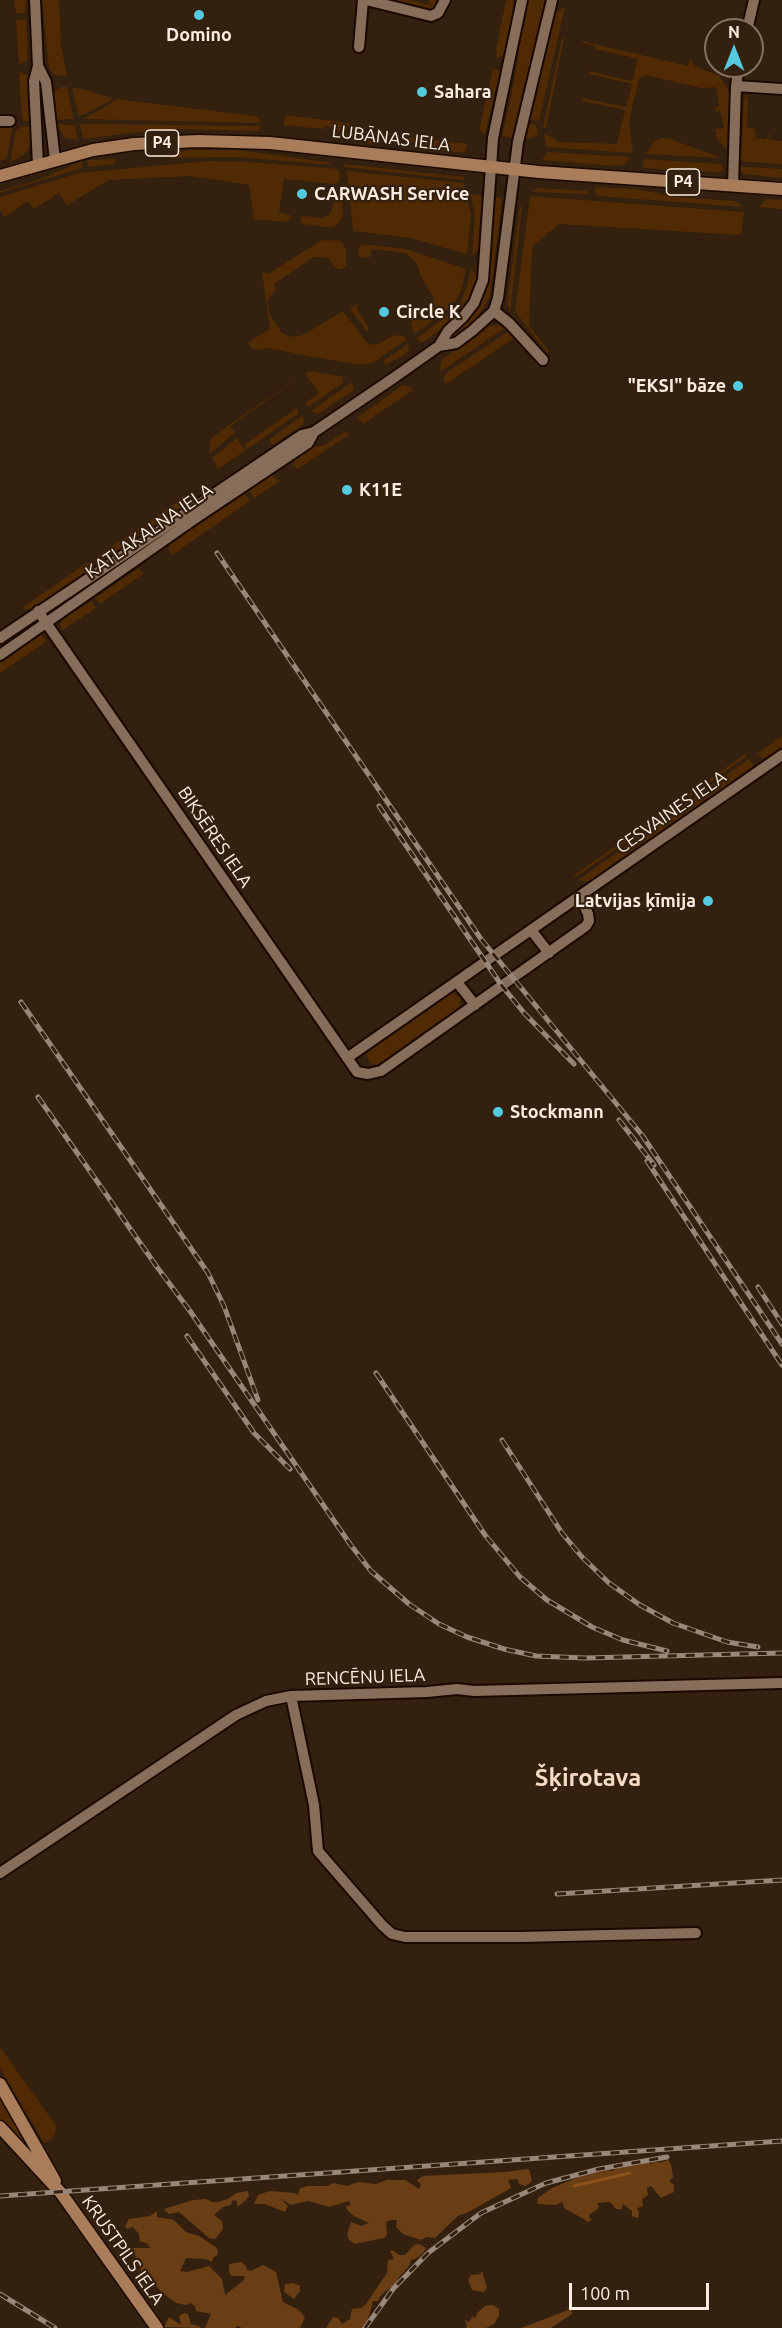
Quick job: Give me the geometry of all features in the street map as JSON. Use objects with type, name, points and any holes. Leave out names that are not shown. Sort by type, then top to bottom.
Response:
[{"type":"main road","name":"LUBĀNAS IELA","points":[[0,176],[103,148],[198,141],[322,147],[514,170],[782,189]]},
{"type":"main road","name":"KRUSTPILS IELA","points":[[0,2084],[61,2193],[157,2328]]},
{"type":"main road","name":"KRUSTPILS IELA","points":[[0,2127],[61,2193]]},
{"type":"street","points":[[35,0],[38,66],[34,81],[38,165]]},
{"type":"street","points":[[359,47],[364,0],[431,16],[438,13],[445,0]]},
{"type":"street","name":"KATLAKALNA IELA","points":[[0,638],[302,435],[314,432],[439,346],[448,331],[464,317],[480,291],[493,138],[522,0]]},
{"type":"street","points":[[543,360],[518,332],[494,311],[501,286],[518,142],[552,0]]},
{"type":"street","points":[[750,18],[754,0]]},
{"type":"street","points":[[38,66],[46,82],[55,160]]},
{"type":"street","points":[[733,186],[737,78]]},
{"type":"street","points":[[736,86],[782,89]]},
{"type":"street","name":"KATLAKALNA IELA","points":[[439,346],[456,343],[494,311]]},
{"type":"street","name":"KATLAKALNA IELA","points":[[0,655],[174,533],[308,443],[314,432]]},
{"type":"street","name":"BIKSĒRES IELA","points":[[39,611],[357,1072],[368,1074],[381,1071],[475,1005]]},
{"type":"street","name":"CESVAINES IELA","points":[[347,1058],[782,754]]},
{"type":"street","points":[[457,982],[475,1005],[590,921],[580,896]]},
{"type":"street","points":[[531,930],[549,953]]},
{"type":"street","name":"RENCĒNU IELA","points":[[0,1873],[236,1715],[266,1701],[291,1696],[457,1689],[474,1691],[782,1683]]},
{"type":"street","points":[[291,1696],[314,1805],[318,1851],[392,1934],[405,1937],[520,1937],[696,1933]]},
{"type":"shaded area","points":[[14,0],[26,0],[25,13],[16,13]]},
{"type":"shaded area","points":[[42,0],[59,0],[61,46],[67,76],[55,75],[49,69]]},
{"type":"shaded area","points":[[380,0],[410,0],[428,5],[429,0],[440,0],[435,10],[428,12]]},
{"type":"shaded area","points":[[506,0],[513,0],[513,14],[505,50],[497,59],[496,49]]},
{"type":"shaded area","points":[[529,0],[545,0],[513,138],[502,136]]},
{"type":"shaded area","points":[[565,7],[539,121],[530,120],[553,19],[556,12]]},
{"type":"shaded area","points":[[26,19],[28,60],[19,65],[16,20]]},
{"type":"shaded area","points":[[562,38],[564,38],[546,128],[543,128]]},
{"type":"shaded area","points":[[582,41],[688,66],[690,59],[696,67],[704,70],[704,78],[720,78],[726,85],[730,97],[728,147],[725,148],[717,139],[715,129],[724,128],[720,111],[716,112],[715,107],[719,106],[716,87],[702,88],[645,75],[639,78],[629,121],[633,153],[546,147],[544,135],[559,142],[617,144],[625,110],[582,101],[583,98],[626,107],[632,84],[589,74],[590,71],[632,81],[638,59],[595,49],[595,46],[582,43]]},
{"type":"shaded area","points":[[493,69],[500,71],[485,134],[479,130]]},
{"type":"shaded area","points":[[19,72],[28,75],[30,121],[22,119]]},
{"type":"shaded area","points":[[67,87],[74,119],[56,120],[53,96],[56,90]]},
{"type":"shaded area","points":[[72,88],[112,98],[109,102],[79,117]]},
{"type":"shaded area","points":[[748,94],[747,127],[755,129],[756,139],[766,139],[775,126],[768,139],[782,141],[782,164],[745,162],[741,159],[744,99]]},
{"type":"shaded area","points":[[116,99],[256,116],[261,120],[259,123],[83,119]]},
{"type":"shaded area","points":[[286,115],[349,123],[349,126],[341,131],[335,131],[334,128],[325,126],[324,129],[283,125]]},
{"type":"shaded area","points":[[529,123],[536,125],[538,133],[535,137],[525,140]]},
{"type":"shaded area","points":[[56,124],[75,125],[78,140],[65,138]]},
{"type":"shaded area","points":[[80,124],[262,126],[258,131],[154,130],[83,139]]},
{"type":"shaded area","points":[[0,126],[12,128],[7,158],[0,161]]},
{"type":"shaded area","points":[[30,126],[31,137],[28,150],[10,162],[16,131],[20,127]]},
{"type":"shaded area","points":[[352,130],[383,133],[380,141],[371,144],[343,136]]},
{"type":"shaded area","points":[[399,136],[467,144],[464,153],[442,150],[402,139]]},
{"type":"shaded area","points":[[662,138],[722,158],[646,154],[654,141]]},
{"type":"shaded area","points":[[187,150],[238,150],[326,162],[333,165],[236,157],[170,158],[169,155]]},
{"type":"shaded area","points":[[547,152],[630,157],[625,164],[615,166],[542,160]]},
{"type":"shaded area","points":[[116,159],[114,164],[88,167],[87,160]]},
{"type":"shaded area","points":[[644,159],[719,164],[722,165],[723,170],[718,172],[644,168],[642,164]]},
{"type":"shaded area","points":[[82,161],[82,168],[0,193],[0,191],[41,179]]},
{"type":"shaded area","points":[[208,161],[338,169],[341,176],[338,183],[334,184],[284,179],[279,212],[290,215],[291,218],[286,222],[254,219],[249,185],[190,176],[109,180],[67,205],[59,193],[34,209],[28,201],[4,217],[0,210],[0,197],[79,173]]},
{"type":"shaded area","points":[[343,164],[464,177],[464,180],[345,167]]},
{"type":"shaded area","points":[[738,166],[782,169],[782,178],[743,174]]},
{"type":"shaded area","points":[[347,171],[464,183],[471,216],[467,254],[410,238],[353,231]]},
{"type":"shaded area","points":[[595,187],[637,189],[675,197],[735,201],[743,207],[598,196],[594,191]]},
{"type":"shaded area","points":[[538,188],[588,191],[588,194],[533,192]]},
{"type":"shaded area","points":[[339,193],[342,197],[343,217],[337,225],[332,228],[301,222],[303,216],[321,218],[329,215],[336,194]]},
{"type":"shaded area","points":[[471,194],[483,196],[479,249],[472,255],[475,215]]},
{"type":"shaded area","points":[[530,196],[744,212],[741,235],[559,224],[532,247],[529,326],[549,351],[547,353],[515,311]]},
{"type":"shaded area","points":[[494,197],[502,198],[490,297],[476,319],[449,339],[473,315],[485,294],[489,272]]},
{"type":"shaded area","points":[[766,199],[782,200],[782,209],[759,207]]},
{"type":"shaded area","points":[[520,205],[522,208],[510,313],[507,303]]},
{"type":"shaded area","points":[[322,240],[340,241],[343,244],[346,249],[346,266],[337,269],[328,258],[314,257],[274,284],[276,290],[267,300],[270,315],[282,333],[291,337],[303,335],[343,311],[368,344],[377,345],[394,335],[404,336],[406,340],[373,363],[358,365],[266,348],[261,350],[251,348],[248,343],[270,328],[262,272],[268,274]]},
{"type":"shaded area","points":[[363,244],[406,249],[466,269],[461,291],[455,302],[444,313],[414,334],[411,324],[414,318],[420,321],[435,312],[431,305],[434,298],[422,279],[417,263],[405,253],[372,249],[370,257],[359,258],[358,248]]},
{"type":"shaded area","points":[[471,268],[477,276],[475,288],[468,303],[453,320],[422,343],[417,338],[457,308],[466,289]]},
{"type":"shaded area","points":[[357,304],[357,310],[369,328],[367,332],[350,309]]},
{"type":"shaded area","points":[[499,325],[505,328],[440,372],[444,358],[489,326]]},
{"type":"shaded area","points":[[509,331],[513,339],[446,384],[443,379],[447,372]]},
{"type":"shaded area","points":[[408,344],[409,350],[406,354],[385,365],[384,360]]},
{"type":"shaded area","points":[[309,371],[343,377],[343,383],[308,407],[305,403],[319,393],[305,374],[230,426],[235,433],[210,453],[210,440],[230,424]]},
{"type":"shaded area","points":[[352,382],[354,390],[318,414],[311,411]]},
{"type":"shaded area","points":[[403,385],[413,390],[363,424],[358,417]]},
{"type":"shaded area","points":[[297,408],[299,413],[247,449],[244,445]]},
{"type":"shaded area","points":[[303,415],[302,425],[273,445],[271,444],[270,439]]},
{"type":"shaded area","points":[[344,432],[349,435],[297,469],[294,465],[295,457],[309,448],[325,445]]},
{"type":"shaded area","points":[[237,438],[245,451],[218,469],[212,458]]},
{"type":"shaded area","points":[[270,475],[280,481],[254,498],[248,489]]},
{"type":"shaded area","points":[[190,493],[192,501],[153,527],[145,524]]},
{"type":"shaded area","points":[[245,494],[250,501],[172,555],[169,551],[171,542]]},
{"type":"shaded area","points":[[139,528],[139,536],[136,539],[106,560],[97,556]]},
{"type":"shaded area","points":[[88,562],[90,563],[88,572],[36,608],[31,610],[22,608]]},
{"type":"shaded area","points":[[139,568],[143,574],[100,604],[95,598]]},
{"type":"shaded area","points":[[92,601],[96,608],[61,631],[60,625],[63,618]]},
{"type":"shaded area","points":[[35,636],[42,636],[47,641],[0,673],[0,659]]},
{"type":"shaded area","points":[[782,736],[782,747],[765,759],[761,758],[758,753]]},
{"type":"shaded area","points":[[745,754],[747,756],[576,877],[573,876]]},
{"type":"shaded area","points":[[749,759],[753,768],[589,882],[578,880]]},
{"type":"shaded area","points":[[453,992],[461,999],[458,1011],[380,1063],[375,1065],[369,1062],[367,1054],[369,1050]]},
{"type":"shaded area","points":[[0,2047],[57,2127],[54,2137],[44,2143],[0,2068]]},
{"type":"shaded area","points":[[0,2092],[27,2143],[25,2145],[22,2145],[0,2121]]},
{"type":"shaded area","points":[[668,2160],[673,2177],[669,2181],[674,2185],[674,2192],[661,2198],[651,2186],[647,2188],[648,2195],[642,2199],[643,2206],[637,2208],[638,2218],[632,2216],[632,2211],[623,2204],[622,2209],[616,2209],[610,2202],[597,2203],[599,2208],[589,2215],[592,2219],[589,2222],[564,2208],[563,2202],[555,2205],[537,2204],[538,2198],[552,2188],[584,2175]]},
{"type":"shaded area","points":[[529,2169],[532,2181],[526,2186],[519,2184],[518,2179],[508,2180],[511,2188],[467,2213],[459,2215],[435,2238],[427,2237],[421,2240],[403,2234],[396,2227],[397,2220],[391,2220],[386,2222],[387,2235],[384,2238],[355,2244],[349,2240],[347,2234],[351,2222],[361,2226],[369,2223],[347,2210],[346,2206],[351,2205],[349,2201],[329,2207],[308,2201],[291,2205],[280,2198],[288,2206],[285,2212],[265,2204],[254,2204],[258,2195],[270,2191],[298,2195],[300,2188],[308,2186],[328,2186],[333,2183],[347,2186],[358,2182],[376,2184],[387,2180],[405,2180],[419,2189],[421,2185],[417,2180],[423,2176]]},
{"type":"shaded area","points":[[248,2191],[249,2196],[237,2207],[237,2201],[233,2200],[231,2205],[223,2207],[214,2215],[222,2221],[223,2229],[215,2239],[209,2238],[179,2212],[169,2214],[164,2209],[193,2200],[206,2199],[218,2202],[236,2193]]},
{"type":"shaded area","points":[[157,2211],[157,2217],[174,2220],[186,2232],[199,2236],[217,2248],[218,2254],[212,2262],[206,2259],[186,2258],[180,2271],[187,2272],[209,2266],[222,2279],[225,2295],[244,2280],[245,2276],[232,2276],[229,2272],[229,2264],[241,2262],[247,2270],[251,2271],[263,2265],[276,2272],[283,2302],[299,2310],[305,2317],[300,2328],[242,2328],[237,2326],[235,2328],[205,2328],[211,2314],[196,2311],[195,2306],[190,2303],[186,2305],[176,2303],[161,2292],[150,2277],[146,2278],[145,2291],[140,2284],[141,2260],[136,2262],[135,2253],[131,2250],[150,2248],[148,2244],[140,2241],[139,2234],[133,2227],[127,2229],[125,2226],[129,2219],[150,2216]]},
{"type":"shaded area","points":[[419,2244],[426,2248],[424,2252],[411,2260],[396,2283],[380,2296],[378,2301],[373,2301],[368,2320],[363,2328],[326,2328],[333,2317],[338,2318],[342,2324],[350,2319],[352,2309],[361,2308],[366,2304],[387,2273],[388,2260],[394,2259],[390,2251],[405,2255],[414,2245]]},
{"type":"shaded area","points":[[482,2271],[487,2288],[484,2292],[472,2290],[468,2280],[471,2275],[480,2274]]},
{"type":"shaded area","points":[[293,2283],[300,2286],[300,2291],[294,2299],[284,2292],[285,2284]]},
{"type":"shaded area","points":[[493,2305],[499,2309],[499,2316],[494,2324],[486,2328],[465,2328],[467,2326],[465,2320],[469,2322],[473,2316],[475,2319],[477,2313],[485,2306]]},
{"type":"shaded area","points":[[571,2309],[572,2314],[551,2328],[521,2328]]},
{"type":"shaded area","points":[[184,2313],[188,2314],[191,2324],[201,2328],[164,2327],[169,2317],[181,2325],[179,2316]]},
{"type":"waterway","points":[[574,2186],[630,2173]]},
{"type":"railway","points":[[217,553],[481,939],[642,1135],[782,1344]]},
{"type":"railway","points":[[379,806],[502,986],[525,1014],[574,1064]]},
{"type":"railway","points":[[21,1002],[208,1273],[224,1306],[258,1400]]},
{"type":"railway","points":[[38,1097],[190,1311],[350,1544],[371,1571],[409,1604],[439,1624],[467,1637],[536,1656],[585,1658],[782,1653]]},
{"type":"railway","points":[[619,1120],[654,1165]]},
{"type":"railway","points":[[647,1161],[782,1365]]},
{"type":"railway","points":[[758,1287],[782,1324]]},
{"type":"railway","points":[[187,1336],[254,1433],[290,1469]]},
{"type":"railway","points":[[376,1373],[485,1535],[520,1577],[547,1600],[592,1627],[623,1640],[667,1651]]},
{"type":"railway","points":[[502,1440],[562,1533],[582,1557],[609,1583],[640,1605],[673,1623],[727,1642],[758,1647]]},
{"type":"railway","points":[[557,1894],[782,1880]]},
{"type":"railway","points":[[0,2196],[782,2141]]},
{"type":"railway","points":[[365,2328],[393,2289],[428,2253],[481,2213],[546,2183],[599,2169],[667,2157]]},
{"type":"railway","points":[[0,2294],[55,2328]]},
{"type":"place","name":"Domino","points":[[199,15]]},
{"type":"place","name":"Sahara","points":[[422,92]]},
{"type":"place","name":"CARWASH Service","points":[[302,194]]},
{"type":"place","name":"Circle K","points":[[384,312]]},
{"type":"place","name":"\"EKSI\" bāze","points":[[738,386]]},
{"type":"place","name":"K11E","points":[[347,490]]},
{"type":"place","name":"Latvijas ķīmija","points":[[708,901]]},
{"type":"place","name":"Stockmann","points":[[498,1112]]},
{"type":"district","name":"Šķirotava","points":[[588,1778]]}]
